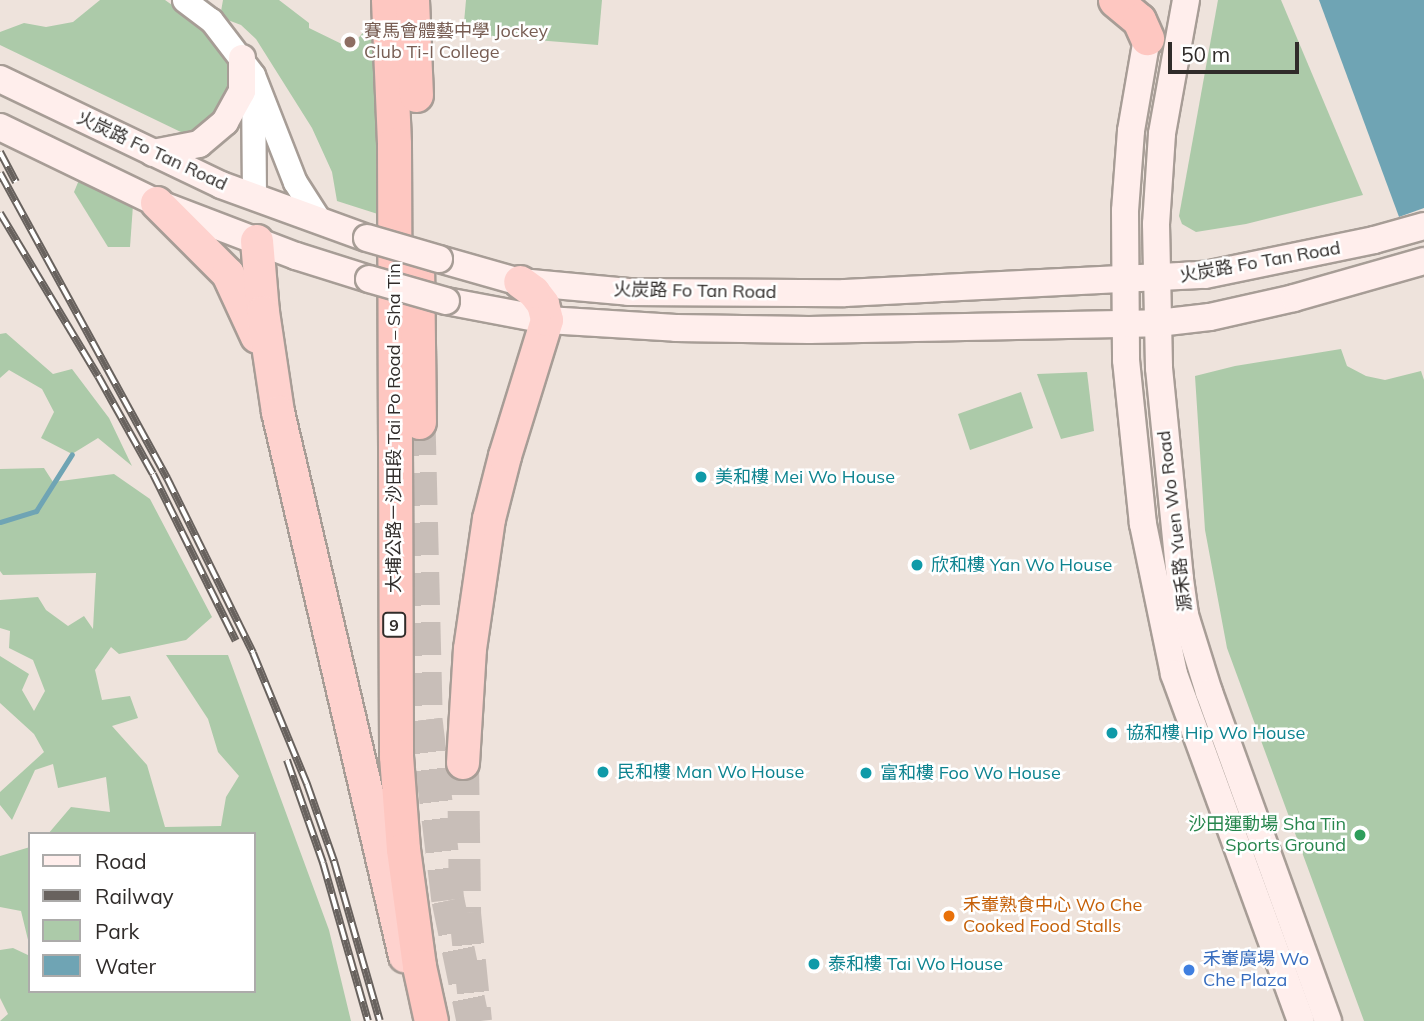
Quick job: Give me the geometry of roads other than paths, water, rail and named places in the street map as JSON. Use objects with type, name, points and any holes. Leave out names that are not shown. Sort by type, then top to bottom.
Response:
[{"type":"highway","name":"大埔公路－沙田段 Tai Po Road – Sha Tin","points":[[388,0],[393,62],[396,756],[403,849],[431,1021]]},
{"type":"highway","name":"大埔公路－沙田段 Tai Po Road – Sha Tin","points":[[412,0],[419,422]]},
{"type":"highway","points":[[1115,0],[1139,20],[1147,38]]},
{"type":"highway","points":[[157,203],[228,274],[269,362]]},
{"type":"highway","points":[[257,242],[269,362],[293,483],[376,835],[424,1021]]},
{"type":"highway","points":[[463,763],[470,649],[489,519],[505,456],[547,320],[543,304],[534,292],[520,282]]},
{"type":"main road","name":"源禾路 Yuen Wo Road","points":[[1186,0],[1162,134],[1156,224],[1161,404],[1185,615],[1209,692],[1328,1021]]},
{"type":"main road","name":"源禾路 Yuen Wo Road","points":[[1147,38],[1131,131],[1125,211],[1125,323],[1143,524],[1163,629],[1182,698],[1301,1021]]},
{"type":"main road","points":[[153,153],[199,144],[225,122],[242,91],[247,66]]},
{"type":"main road","name":"火炭路 Fo Tan Road","points":[[0,79],[220,185],[367,238],[520,282],[680,294],[845,293],[1125,279],[1156,280],[1205,275],[1374,240],[1424,226]]},
{"type":"main road","name":"火炭路 Fo Tan Road","points":[[0,127],[157,203],[257,242],[446,301],[547,320],[809,330],[1158,323],[1210,317],[1385,274],[1424,261]]},
{"type":"main road","points":[[254,196],[257,242]]},
{"type":"street","points":[[184,0],[211,20],[247,66],[295,182],[320,221]]},
{"type":"street","points":[[247,66],[254,196]]},
{"type":"water","points":[[1319,0],[1424,0],[1424,283],[1402,225]]},
{"type":"waterway","points":[[0,522],[36,511],[72,454]]},
{"type":"tunnel","points":[[419,422],[426,719],[448,900],[473,1021]]},
{"type":"tunnel","points":[[463,763],[465,913],[476,1021]]},
{"type":"railway","points":[[0,152],[16,182]]},
{"type":"railway","points":[[0,173],[167,478],[253,653],[307,784],[334,861],[380,1021]]},
{"type":"railway","points":[[0,213],[98,376],[153,474],[236,641]]},
{"type":"railway","points":[[287,760],[323,863],[368,1021]]},
{"type":"place","name":"賽馬會體藝中學 Jockey Club Ti-I College","points":[[350,42]]},
{"type":"place","name":"美和樓 Mei Wo House","points":[[701,477]]},
{"type":"place","name":"欣和樓 Yan Wo House","points":[[917,565]]},
{"type":"place","name":"協和樓 Hip Wo House","points":[[1112,733]]},
{"type":"place","name":"民和樓 Man Wo House","points":[[603,772]]},
{"type":"place","name":"富和樓 Foo Wo House","points":[[866,773]]},
{"type":"place","name":"沙田運動場 Sha Tin Sports Ground","points":[[1360,835]]},
{"type":"place","name":"禾輋熟食中心 Wo Che Cooked Food Stalls","points":[[949,916]]},
{"type":"place","name":"泰和樓 Tai Wo House","points":[[814,964]]},
{"type":"place","name":"禾輋廣場 Wo Che Plaza","points":[[1189,970]]}]
